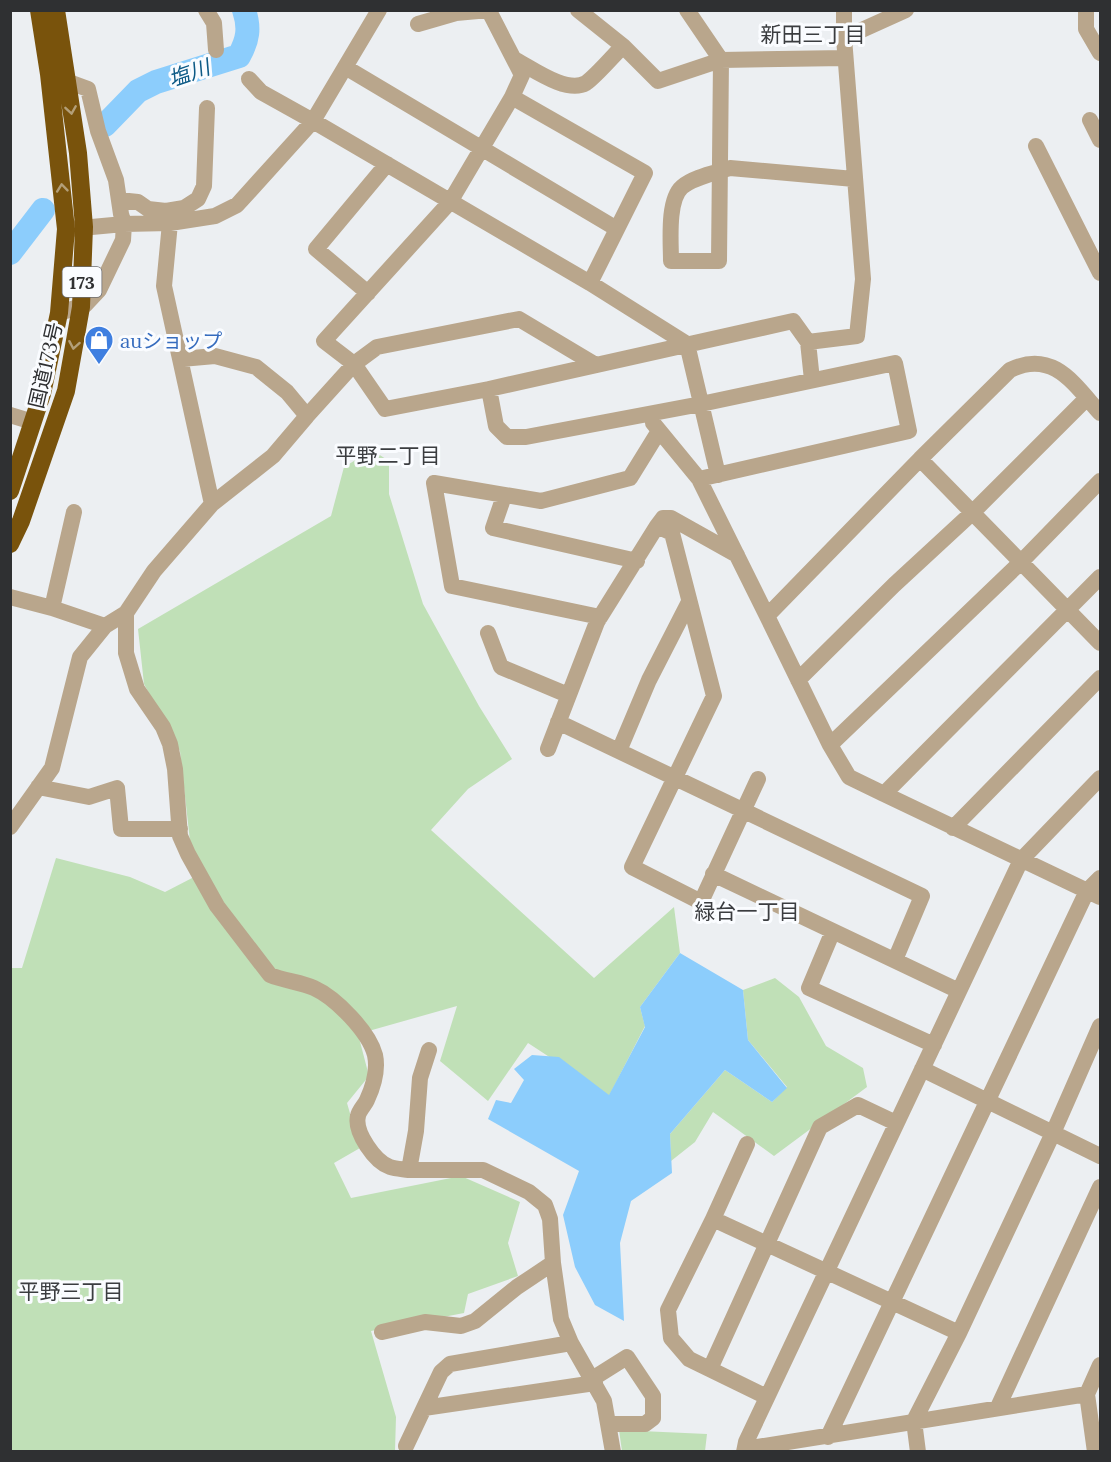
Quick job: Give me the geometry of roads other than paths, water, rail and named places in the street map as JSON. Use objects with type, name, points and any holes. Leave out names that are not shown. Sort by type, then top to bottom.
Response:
[{"type":"highway","name":"国道173号","points":[[10,544],[21,521],[66,391],[81,307],[75,228],[39,10]]},
{"type":"highway","name":"国道173号","points":[[10,491],[42,394],[75,228],[78,153],[56,10]]},
{"type":"street","points":[[206,10],[214,23],[216,50]]},
{"type":"street","points":[[75,228],[170,223],[215,216],[237,205],[313,121],[379,10]]},
{"type":"street","points":[[578,10],[623,46],[658,81],[721,60],[845,58]]},
{"type":"street","points":[[687,10],[721,60],[720,171],[719,261],[671,261],[672,208],[680,188],[698,178],[720,171],[730,168],[854,179]]},
{"type":"street","points":[[808,342],[857,336],[863,279],[845,58],[844,10]]},
{"type":"street","points":[[844,38],[906,10]]},
{"type":"street","points":[[1086,10],[1086,29],[1101,52]]},
{"type":"street","points":[[418,24],[456,13],[489,11],[522,75],[512,98],[451,201],[324,341],[354,364],[385,409],[489,389],[793,321],[808,342],[812,380]]},
{"type":"street","points":[[516,60],[559,83],[571,86],[585,83],[623,46]]},
{"type":"street","points":[[345,67],[617,230]]},
{"type":"street","points":[[49,74],[88,89],[98,131],[116,180],[124,224],[123,240],[99,290],[85,305],[59,313]]},
{"type":"street","points":[[249,79],[261,92],[590,283],[687,344],[718,475]]},
{"type":"street","points":[[512,98],[645,173],[590,283]]},
{"type":"street","points":[[119,200],[138,202],[148,209],[166,211],[184,208],[198,199],[204,186],[207,108]]},
{"type":"street","points":[[1090,120],[1101,140]]},
{"type":"street","points":[[1036,146],[1100,271]]},
{"type":"street","points":[[368,293],[316,249],[387,164]]},
{"type":"street","points":[[170,223],[164,286],[212,504]]},
{"type":"street","points":[[10,827],[52,768],[80,657],[105,626],[126,613],[154,571],[212,504],[273,456],[354,364],[376,346],[519,319],[596,364]]},
{"type":"street","points":[[181,359],[215,356],[256,367],[287,392],[307,416]]},
{"type":"street","points":[[489,389],[496,426],[507,437],[526,437],[701,404],[895,363],[909,431],[699,479]]},
{"type":"street","points":[[767,616],[1010,370],[1024,363],[1044,363],[1063,373],[1101,413]]},
{"type":"street","points":[[798,680],[894,585],[973,512],[1087,398]]},
{"type":"street","points":[[645,413],[699,479],[830,745],[849,777],[1094,894]]},
{"type":"street","points":[[10,415],[33,422]]},
{"type":"street","points":[[600,617],[452,586],[434,483],[542,501],[630,478],[659,431]]},
{"type":"street","points":[[920,459],[1101,642]]},
{"type":"street","points":[[830,745],[1021,562],[1101,481]]},
{"type":"street","points":[[504,496],[493,528],[637,561]]},
{"type":"street","points":[[52,608],[74,512]]},
{"type":"street","points":[[548,748],[600,617],[663,518],[671,518],[737,555]]},
{"type":"street","points":[[657,526],[672,533],[714,696],[632,867],[701,902],[758,779]]},
{"type":"street","points":[[884,794],[1101,577]]},
{"type":"street","points":[[10,597],[105,626]]},
{"type":"street","points":[[619,751],[649,680],[689,602]]},
{"type":"street","points":[[126,613],[126,653],[137,689],[163,727],[170,744],[175,769],[180,829],[188,854],[217,906],[270,975],[314,987],[336,1002],[367,1037],[375,1056],[375,1075],[369,1097],[358,1116],[360,1137],[377,1157],[389,1167],[409,1170],[483,1170],[529,1192],[545,1205],[550,1219],[553,1263],[561,1319],[571,1343],[604,1401],[613,1452]]},
{"type":"street","points":[[488,633],[501,666],[568,695]]},
{"type":"street","points":[[953,828],[1101,678]]},
{"type":"street","points":[[558,722],[922,896],[896,960]]},
{"type":"street","points":[[1087,1394],[745,1450],[746,1442],[767,1397],[1021,860],[1101,778]]},
{"type":"street","points":[[38,787],[89,797],[117,788],[121,830],[180,829]]},
{"type":"street","points":[[713,874],[959,991]]},
{"type":"street","points":[[828,1437],[890,1303],[1101,878]]},
{"type":"street","points":[[833,931],[809,988],[934,1045]]},
{"type":"street","points":[[918,1452],[914,1421],[1053,1133],[1101,1026]]},
{"type":"street","points":[[409,1170],[416,1131],[420,1078],[429,1050]]},
{"type":"street","points":[[922,1069],[1101,1156]]},
{"type":"street","points":[[710,1369],[820,1127],[858,1105],[896,1123]]},
{"type":"street","points":[[747,1144],[668,1311],[671,1338],[689,1359],[767,1397]]},
{"type":"street","points":[[998,1407],[1101,1187]]},
{"type":"street","points":[[713,1219],[958,1333]]},
{"type":"street","points":[[382,1332],[424,1322],[461,1326],[475,1322],[517,1287],[553,1263]]},
{"type":"street","points":[[406,1446],[441,1372],[450,1364],[571,1343]]},
{"type":"street","points":[[424,1408],[594,1381],[627,1358],[653,1396],[653,1418],[645,1424],[608,1424]]},
{"type":"street","points":[[1095,1452],[1087,1394],[1101,1365]]},
{"type":"water","points":[[680,953],[743,990],[748,1040],[787,1088],[772,1102],[725,1070],[670,1134],[672,1173],[631,1201],[620,1243],[624,1321],[595,1305],[575,1267],[563,1215],[579,1171],[488,1119],[496,1100],[511,1103],[524,1080],[514,1069],[532,1055],[559,1057],[609,1095],[645,1027],[640,1007]]},
{"type":"waterway","name":"塩川","points":[[105,125],[138,91],[156,82],[239,56],[247,34],[244,10]]},
{"type":"waterway","name":"塩川","points":[[10,253],[43,210]]},
{"type":"place","name":"auショップ","points":[[99,366]]},
{"type":"district","name":"新田三丁目","points":[[813,34]]},
{"type":"district","name":"平野二丁目","points":[[388,455]]},
{"type":"district","name":"緑台一丁目","points":[[747,911]]},
{"type":"district","name":"平野三丁目","points":[[71,1291]]}]
